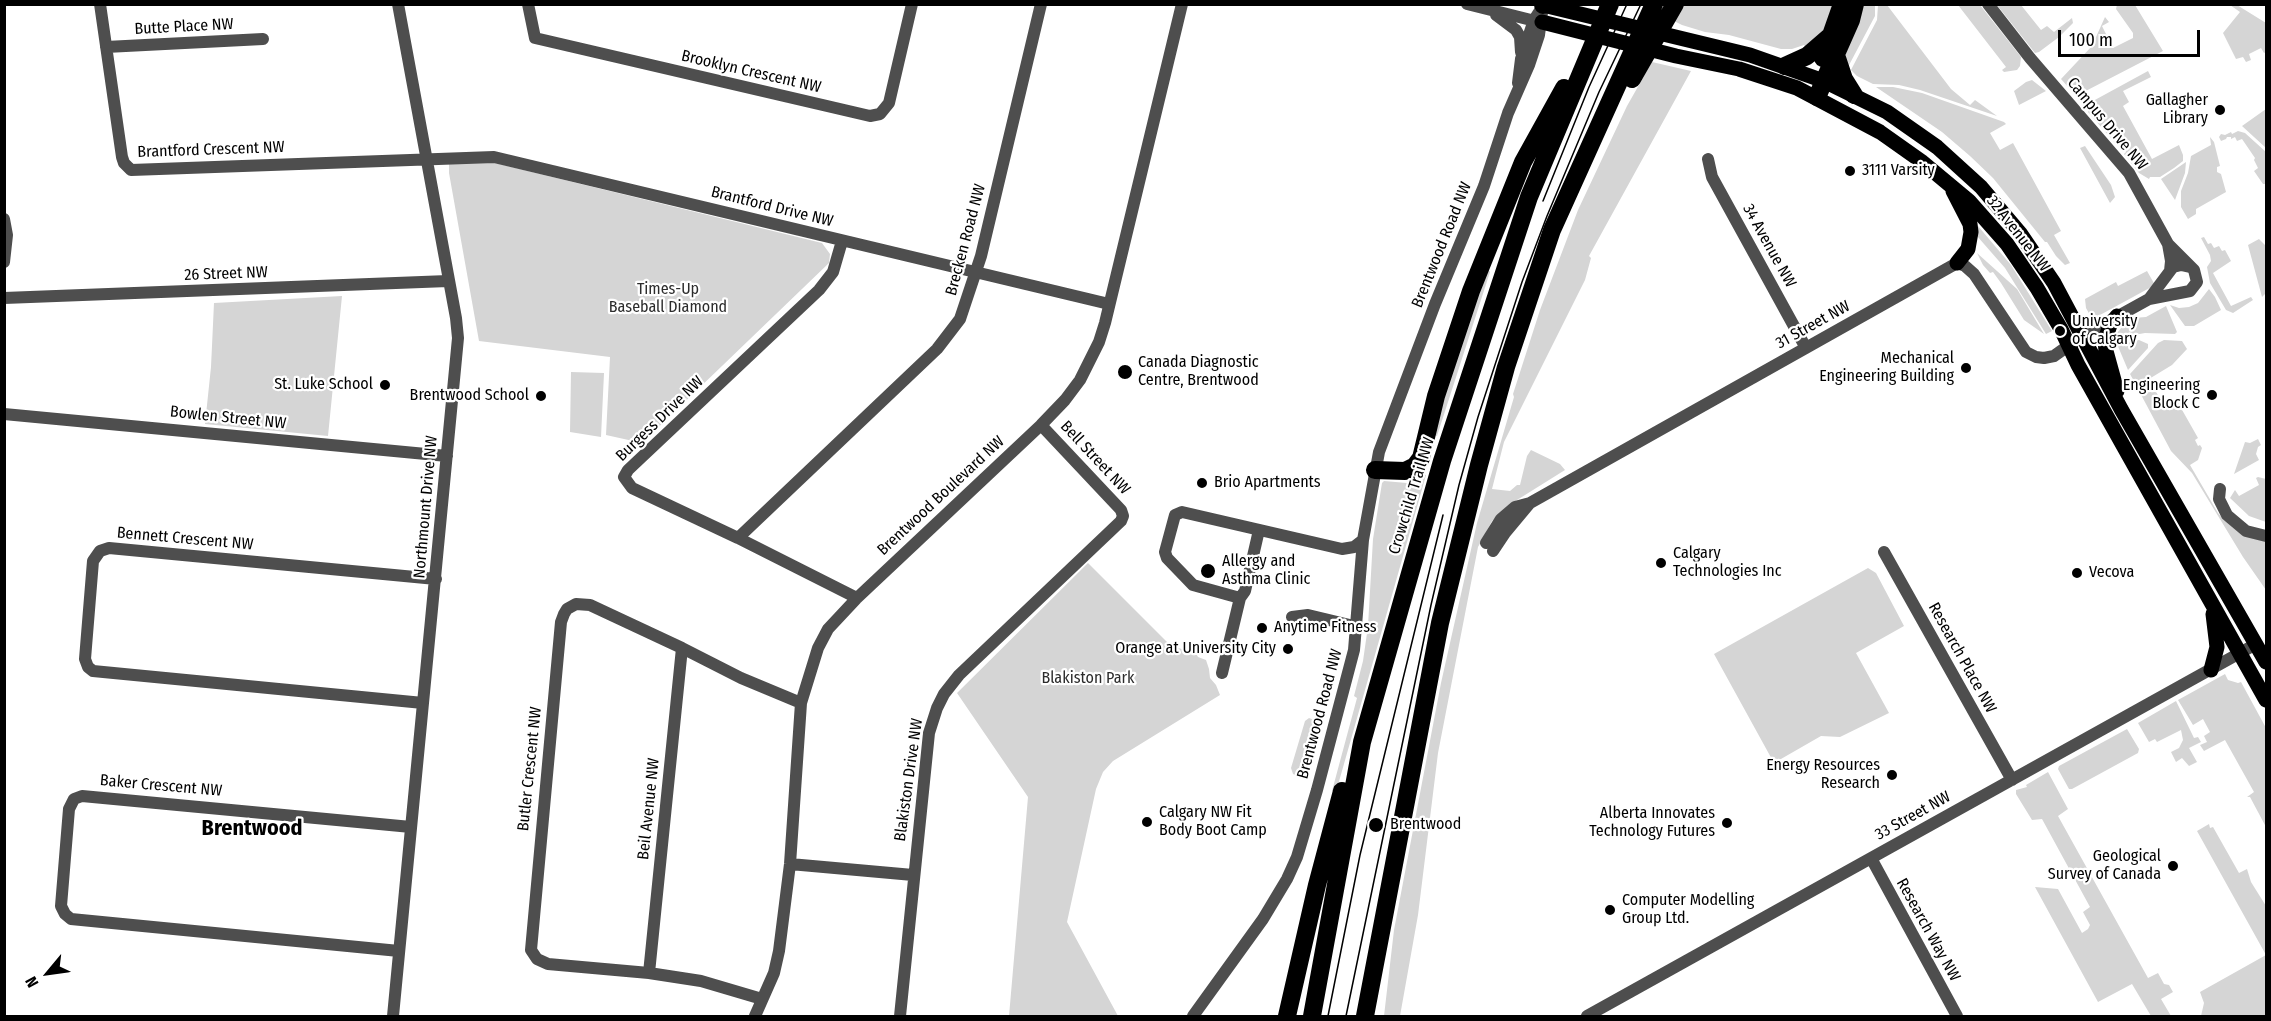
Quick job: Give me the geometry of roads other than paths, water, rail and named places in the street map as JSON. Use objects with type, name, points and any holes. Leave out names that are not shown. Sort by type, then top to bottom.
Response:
[{"type":"highway","points":[[1365,1017],[1438,633],[1479,465],[1506,367],[1552,230],[1654,4]]},
{"type":"highway","points":[[1604,116],[1624,92],[1675,4]]},
{"type":"highway","points":[[1817,87],[1842,4]]},
{"type":"highway","points":[[1817,87],[1836,55],[1855,4]]},
{"type":"highway","points":[[1375,470],[1405,471],[1415,466],[1421,458],[1436,396],[1471,291],[1523,162],[1610,5]]},
{"type":"highway","name":"Crowchild Trail NW","points":[[1312,1017],[1362,742],[1442,461],[1476,352],[1529,197],[1610,5]]},
{"type":"highway","points":[[1785,66],[1807,56],[1831,36]]},
{"type":"highway","points":[[1836,55],[1844,79],[1854,95]]},
{"type":"highway","points":[[1287,1017],[1317,885],[1343,790],[1362,742]]},
{"type":"highway","points":[[1377,952],[1381,972],[1377,1017]]},
{"type":"main road","name":"32 Avenue NW","points":[[1541,11],[1563,9],[1785,66],[1880,132],[1949,183],[1969,201],[2013,252],[2037,288],[2266,700]]},
{"type":"main road","name":"32 Avenue NW","points":[[1541,11],[1559,27],[1676,56],[1854,95],[1887,112],[1937,147],[1981,187],[2020,233],[2040,261],[2266,662]]},
{"type":"main road","points":[[1949,183],[1970,224],[1971,232],[1968,249],[1957,263]]},
{"type":"main road","points":[[2117,316],[2110,325],[2105,340],[2121,408]]},
{"type":"main road","points":[[2211,599],[2217,635],[2217,648],[2211,670]]},
{"type":"street","name":"Brantford Crescent NW","points":[[100,4],[122,157],[131,170],[426,158]]},
{"type":"street","name":"Northmount Drive NW","points":[[393,1017],[458,345],[456,318],[398,4]]},
{"type":"street","name":"Brooklyn Crescent NW","points":[[528,4],[535,38],[870,116],[880,114],[889,103],[912,4]]},
{"type":"street","name":"Brecken Road NW","points":[[738,538],[937,349],[960,319],[977,271],[1041,4]]},
{"type":"street","name":"Brentwood Boulevard NW","points":[[755,1017],[774,973],[779,951],[790,864],[801,703],[818,648],[828,629],[857,598],[1041,425],[1080,380],[1099,342],[1182,4]]},
{"type":"street","points":[[1467,4],[1487,9],[1541,11]]},
{"type":"street","name":"Campus Drive NW","points":[[1988,4],[2030,58],[2129,173],[2168,244],[2190,267]]},
{"type":"street","points":[[1487,9],[1516,30],[1520,37],[1521,59]]},
{"type":"street","name":"Brentwood Road NW","points":[[1518,90],[1521,59],[1541,11]]},
{"type":"street","name":"Brentwood Road NW","points":[[1193,1017],[1263,919],[1287,879],[1297,857],[1343,698],[1358,627],[1363,540],[1381,446],[1404,383],[1484,186],[1508,113],[1532,55],[1541,11]]},
{"type":"street","name":"Butte Place NW","points":[[106,47],[263,39]]},
{"type":"street","name":"Brantford Drive NW","points":[[426,158],[494,157],[1108,304]]},
{"type":"street","name":"34 Avenue NW","points":[[1708,159],[1712,177],[1806,348]]},
{"type":"street","points":[[4,219],[7,235],[4,262]]},
{"type":"street","name":"Burgess Drive NW","points":[[842,241],[834,272],[819,290],[628,470],[624,477],[632,488],[857,598]]},
{"type":"street","name":"Campus Drive NW","points":[[2168,244],[2170,271]]},
{"type":"street","points":[[1957,263],[1965,266],[1974,274],[2026,352],[2036,357],[2054,356],[2082,336],[2149,299],[2190,291],[2197,282],[2194,270],[2190,267],[2177,266],[2170,271],[2149,299]]},
{"type":"street","name":"31 Street NW","points":[[1490,547],[1530,503],[1957,263]]},
{"type":"street","name":"26 Street NW","points":[[4,298],[448,280]]},
{"type":"street","name":"Bowlen Street NW","points":[[4,414],[447,456]]},
{"type":"street","name":"Bell Street NW","points":[[1041,425],[1121,510],[1123,516]]},
{"type":"street","points":[[2220,489],[2219,499],[2227,515],[2246,531],[2266,536]]},
{"type":"street","points":[[1240,598],[1193,585],[1167,558],[1165,552],[1173,518],[1178,513],[1182,512],[1342,549],[1354,547],[1363,540]]},
{"type":"street","name":"Blakiston Drive NW","points":[[900,1017],[929,733],[944,694],[959,675],[1123,516]]},
{"type":"street","points":[[1222,673],[1259,530]]},
{"type":"street","name":"Bennett Crescent NW","points":[[423,703],[93,671],[88,667],[85,659],[93,561],[100,551],[109,548],[436,579]]},
{"type":"street","name":"Research Place NW","points":[[1884,552],[2012,780]]},
{"type":"street","name":"Butler Crescent NW","points":[[762,999],[701,981],[548,964],[537,960],[531,950],[561,622],[567,609],[582,603],[682,648],[741,678],[801,703]]},
{"type":"street","points":[[1292,617],[1308,615],[1358,627]]},
{"type":"street","name":"33 Street NW","points":[[1587,1017],[2256,644]]},
{"type":"street","name":"Beil Avenue NW","points":[[650,974],[682,648]]},
{"type":"street","name":"Baker Crescent NW","points":[[399,951],[71,919],[65,914],[62,906],[69,808],[72,801],[82,796],[411,827]]},
{"type":"street","name":"Research Way NW","points":[[1871,858],[1957,1017]]},
{"type":"street","points":[[790,864],[913,875]]},
{"type":"tram line","points":[[1543,201],[1589,87],[1627,4]]},
{"type":"tram line","points":[[1346,1016],[1431,605],[1459,485],[1478,417],[1522,282],[1547,216],[1599,92],[1641,4]]},
{"type":"tram line","points":[[1328,1016],[1360,855],[1443,515]]},
{"type":"place","name":"Gallagher Library","points":[[2220,110]]},
{"type":"place","name":"3111 Varsity","points":[[1850,171]]},
{"type":"place","name":"University of Calgary","points":[[2060,331]]},
{"type":"place","name":"Mechanical Engineering Building","points":[[1966,368]]},
{"type":"place","name":"Canada Diagnostic Centre, Brentwood","points":[[1125,372]]},
{"type":"place","name":"St. Luke School","points":[[385,385]]},
{"type":"place","name":"Engineering Block C","points":[[2212,395]]},
{"type":"place","name":"Brentwood School","points":[[541,396]]},
{"type":"place","name":"Brio Apartments","points":[[1202,483]]},
{"type":"place","name":"Calgary Technologies Inc","points":[[1661,563]]},
{"type":"place","name":"Allergy and Asthma Clinic","points":[[1208,571]]},
{"type":"place","name":"Vecova","points":[[2077,573]]},
{"type":"place","name":"Anytime Fitness","points":[[1262,628]]},
{"type":"place","name":"Orange at University City","points":[[1288,649]]},
{"type":"place","name":"Energy Resources Research","points":[[1892,775]]},
{"type":"place","name":"Calgary NW Fit Body Boot Camp","points":[[1147,822]]},
{"type":"place","name":"Alberta Innovates Technology Futures","points":[[1727,823]]},
{"type":"place","name":"Brentwood","points":[[1376,825]]},
{"type":"place","name":"Geological Survey of Canada","points":[[2173,866]]},
{"type":"place","name":"Computer Modelling Group Ltd.","points":[[1610,910]]},
{"type":"district","name":"Brentwood","points":[[252,829]]},
{"type":"park label","name":"Times-Up Baseball Diamond","points":[[668,299]]},
{"type":"park label","name":"Blakiston Park","points":[[1088,679]]}]
